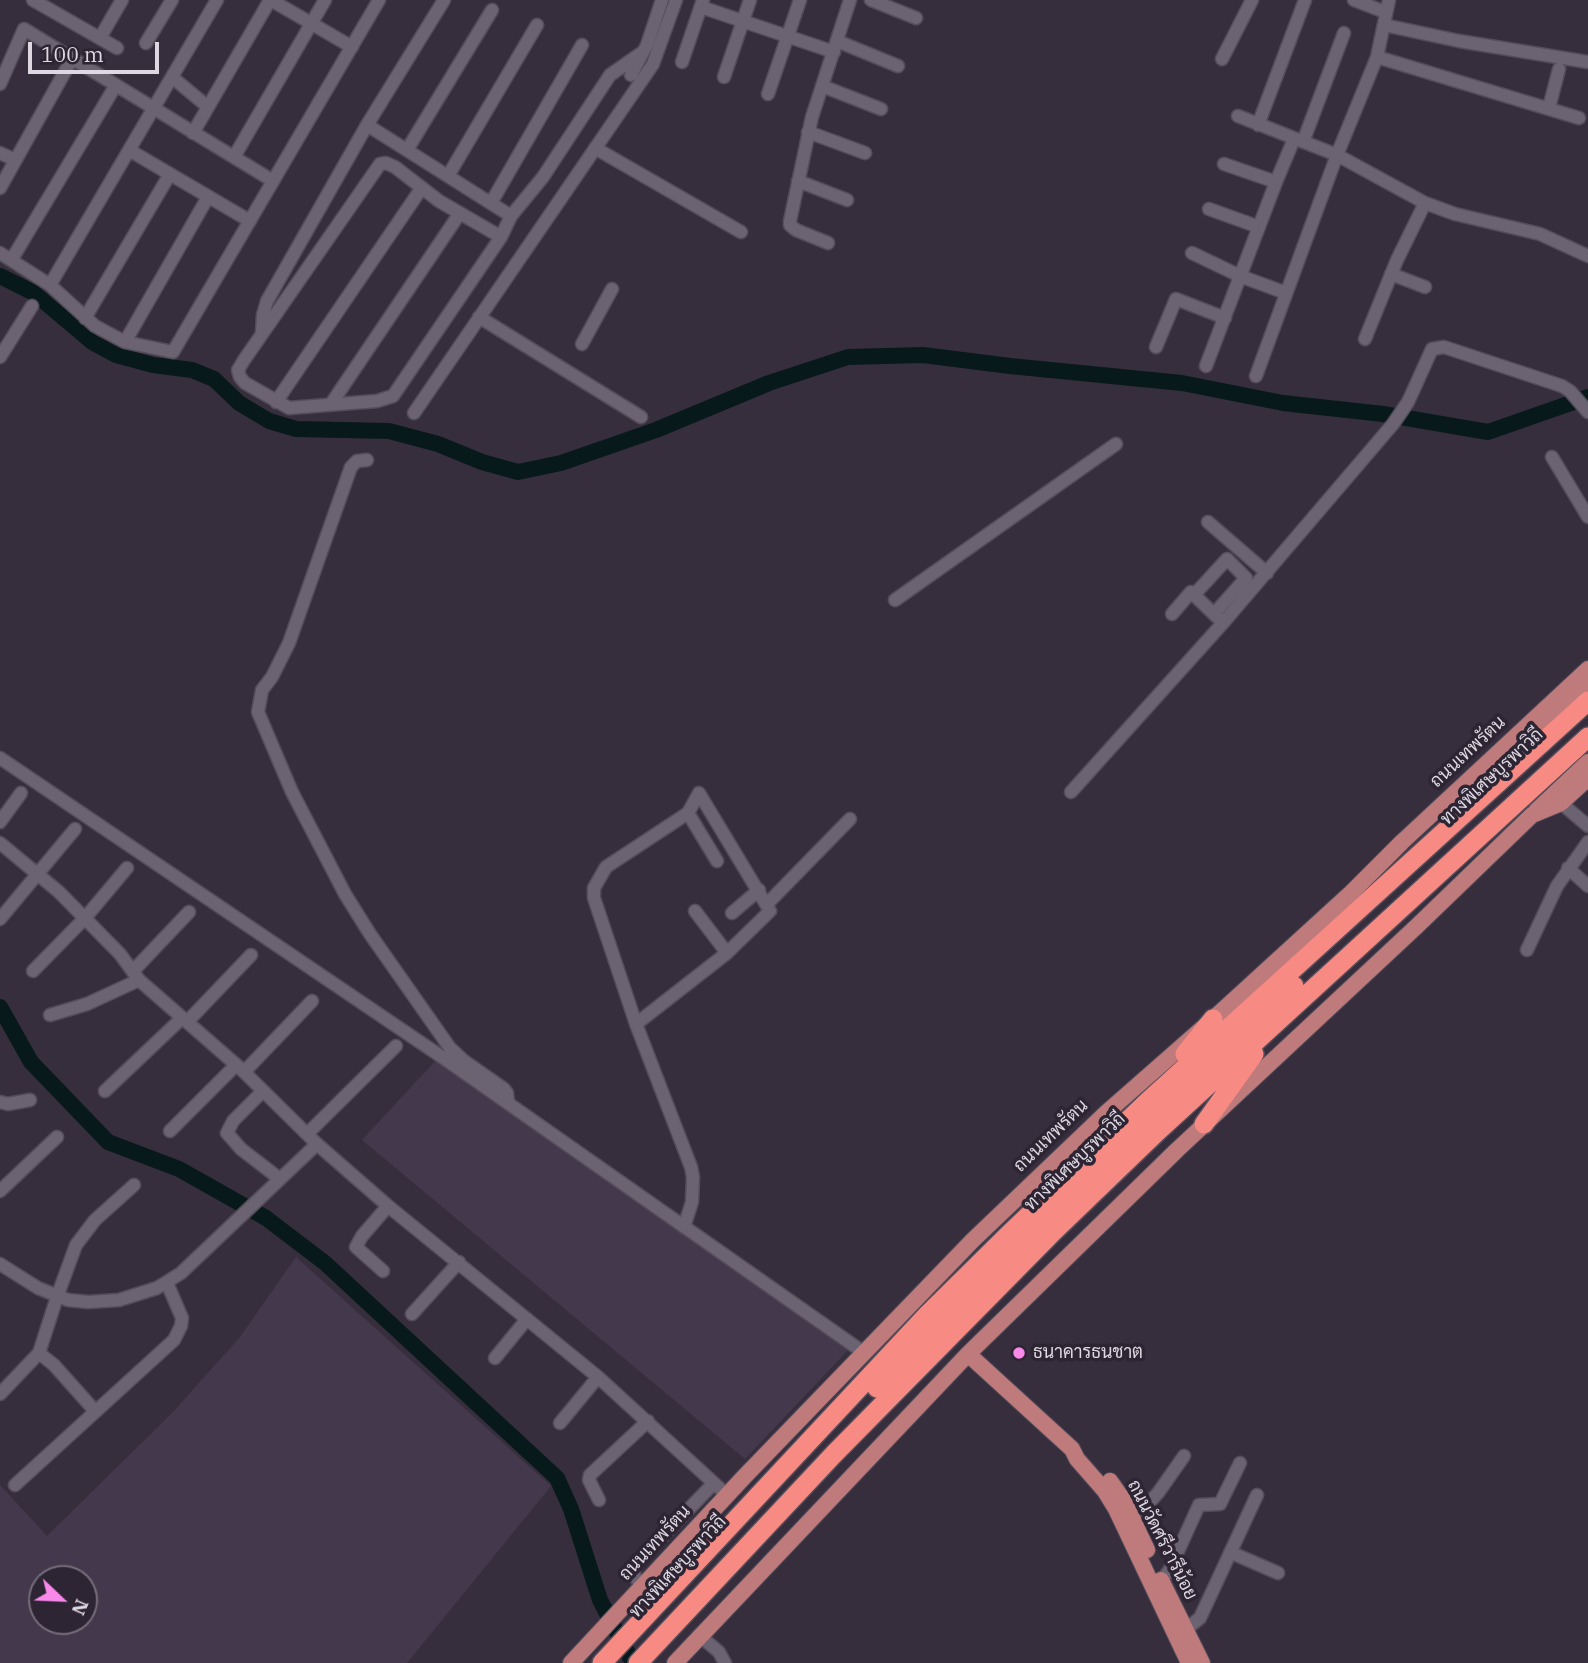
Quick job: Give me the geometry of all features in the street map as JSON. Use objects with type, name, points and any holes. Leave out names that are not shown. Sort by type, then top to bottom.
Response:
[{"type":"highway","points":[[602,1663],[927,1315],[1147,1102],[1588,701]]},
{"type":"highway","name":"ทางพิเศษบูรพาวิถี","points":[[617,1663],[828,1438],[1045,1220],[1157,1112],[1588,717]]},
{"type":"highway","name":"ทางพิเศษบูรพาวิถี","points":[[638,1663],[853,1434],[1051,1234],[1168,1122],[1588,737]]},
{"type":"highway","points":[[645,1663],[954,1339],[1261,1044],[1588,744]]},
{"type":"highway","points":[[1147,1102],[1213,1019]]},
{"type":"highway","points":[[1204,1124],[1261,1044]]},
{"type":"main road","name":"ถนนเทพรัตน","points":[[571,1663],[863,1352],[973,1240],[1157,1066],[1213,1019],[1351,893],[1588,669]]},
{"type":"main road","points":[[1351,893],[1464,798],[1588,684]]},
{"type":"main road","points":[[675,1663],[968,1354],[1204,1124],[1588,762]]},
{"type":"main road","points":[[1532,816],[1561,803],[1588,778]]},
{"type":"main road","name":"ถนนวัดศรีวารีน้อย","points":[[968,1354],[1072,1449],[1077,1460],[1105,1491],[1189,1663]]},
{"type":"main road","name":"ถนนวัดศรีวารีน้อย","points":[[1072,1449],[1088,1455],[1124,1501],[1202,1663]]},
{"type":"street","points":[[33,0],[117,48]]},
{"type":"street","points":[[104,32],[122,0]]},
{"type":"street","points":[[146,43],[172,0]]},
{"type":"street","points":[[50,285],[217,0]]},
{"type":"street","points":[[194,132],[271,0],[352,47]]},
{"type":"street","points":[[234,157],[326,0]]},
{"type":"street","points":[[116,85],[6,256],[50,285],[95,326],[125,342],[173,352],[379,0]]},
{"type":"street","points":[[262,334],[267,301],[367,125],[444,0]]},
{"type":"street","points":[[605,83],[627,77],[643,52],[662,0]]},
{"type":"street","points":[[414,413],[653,64],[676,0]]},
{"type":"street","points":[[724,77],[750,0]]},
{"type":"street","points":[[768,94],[800,0]]},
{"type":"street","points":[[828,243],[790,225],[808,132],[850,0]]},
{"type":"street","points":[[871,0],[916,18]]},
{"type":"street","points":[[1222,60],[1252,0]]},
{"type":"street","points":[[1258,125],[1305,0]]},
{"type":"street","points":[[1354,0],[1459,41],[1588,62]]},
{"type":"street","points":[[682,62],[702,4],[788,36],[836,46],[898,66]]},
{"type":"street","points":[[407,150],[492,10]]},
{"type":"street","points":[[1256,376],[1337,155],[1377,57],[1386,12]]},
{"type":"street","points":[[448,176],[537,25]]},
{"type":"street","points":[[0,84],[23,29],[273,181]]},
{"type":"street","points":[[1206,366],[1276,182],[1299,140],[1345,33]]},
{"type":"street","points":[[491,204],[582,45]]},
{"type":"street","points":[[501,237],[421,189],[395,167],[380,164],[238,370],[245,383],[289,408],[385,400],[393,396],[501,237],[511,216],[542,177],[605,83],[619,67],[643,52]]},
{"type":"street","points":[[1377,57],[1579,118]]},
{"type":"street","points":[[0,188],[72,59]]},
{"type":"street","points":[[1549,108],[1559,69]]},
{"type":"street","points":[[172,78],[208,107]]},
{"type":"street","points":[[822,86],[881,109]]},
{"type":"street","points":[[1238,116],[1337,155],[1425,203],[1466,217],[1540,234],[1588,256]]},
{"type":"street","points":[[367,125],[511,216]]},
{"type":"street","points":[[808,132],[865,153]]},
{"type":"street","points":[[596,148],[741,232]]},
{"type":"street","points":[[129,150],[250,221]]},
{"type":"street","points":[[0,153],[15,160]]},
{"type":"street","points":[[1224,164],[1276,182]]},
{"type":"street","points":[[86,318],[170,174]]},
{"type":"street","points":[[798,181],[847,200]]},
{"type":"street","points":[[276,402],[421,189]]},
{"type":"street","points":[[125,342],[208,197]]},
{"type":"street","points":[[1365,340],[1391,274],[1425,203]]},
{"type":"street","points":[[1209,209],[1259,227]]},
{"type":"street","points":[[331,404],[460,213]]},
{"type":"street","points":[[1192,253],[1240,276],[1286,293]]},
{"type":"street","points":[[1391,274],[1425,287]]},
{"type":"street","points":[[582,344],[612,289]]},
{"type":"street","points":[[1156,348],[1176,299],[1225,318]]},
{"type":"street","points":[[0,357],[32,306]]},
{"type":"street","points":[[479,317],[641,416]]},
{"type":"street","points":[[1071,792],[1219,619],[1267,573],[1393,424],[1408,401],[1430,353],[1438,347],[1548,381],[1570,391],[1587,411]]},
{"type":"street","points":[[895,600],[1116,443]]},
{"type":"street","points":[[1552,457],[1588,517]]},
{"type":"street","points":[[367,460],[357,461],[351,467],[289,643],[272,677],[262,690],[258,712],[292,792],[345,894],[370,934],[450,1048],[504,1089],[508,1102]]},
{"type":"street","points":[[1208,522],[1267,573]]},
{"type":"street","points":[[1194,595],[1227,559],[1246,578],[1219,619]]},
{"type":"street","points":[[1172,614],[1191,592],[1219,619]]},
{"type":"street","points":[[0,758],[508,1102],[863,1352]]},
{"type":"street","points":[[0,822],[22,793]]},
{"type":"street","points":[[636,1024],[727,953],[770,911],[699,793],[688,813],[607,867],[594,888],[594,898],[636,1024],[691,1167],[692,1202],[684,1227]]},
{"type":"street","points":[[1561,803],[1588,826]]},
{"type":"street","points":[[688,813],[717,861]]},
{"type":"street","points":[[767,904],[850,819]]},
{"type":"street","points":[[0,919],[75,829]]},
{"type":"street","points":[[1527,950],[1568,868],[1588,842]]},
{"type":"street","points":[[0,844],[85,918],[120,954],[136,976],[240,1068],[312,1139],[388,1206],[598,1377],[728,1496]]},
{"type":"street","points":[[33,971],[85,918],[127,868]]},
{"type":"street","points":[[1568,868],[1588,886]]},
{"type":"street","points":[[732,913],[759,890]]},
{"type":"street","points":[[695,911],[727,953]]},
{"type":"street","points":[[50,1015],[87,1004],[136,976],[189,912]]},
{"type":"street","points":[[105,1091],[184,1021],[251,955]]},
{"type":"street","points":[[170,1131],[312,1001]]},
{"type":"street","points":[[0,1264],[21,1279],[57,1297],[89,1302],[119,1300],[167,1283],[181,1273],[280,1179],[312,1139],[396,1046]]},
{"type":"street","points":[[264,1091],[233,1121],[227,1133],[241,1149],[280,1179]]},
{"type":"street","points":[[0,1102],[8,1104],[30,1100]]},
{"type":"street","points":[[0,1191],[57,1138]]},
{"type":"street","points":[[0,1394],[39,1353],[72,1255],[86,1231],[134,1185]]},
{"type":"street","points":[[383,1271],[356,1247],[388,1206]]},
{"type":"street","points":[[412,1314],[459,1262]]},
{"type":"street","points":[[15,1485],[174,1340],[182,1318],[167,1283]]},
{"type":"street","points":[[495,1358],[527,1319]]},
{"type":"street","points":[[39,1353],[54,1365],[95,1410]]},
{"type":"street","points":[[560,1423],[598,1377]]},
{"type":"street","points":[[599,1500],[589,1480],[590,1475],[648,1422]]},
{"type":"street","points":[[1134,1519],[1158,1493],[1184,1456]]},
{"type":"street","points":[[1161,1581],[1169,1571],[1199,1505],[1220,1504],[1240,1463]]},
{"type":"street","points":[[642,1587],[632,1572],[635,1565],[713,1484]]},
{"type":"street","points":[[1186,1629],[1200,1618],[1257,1495]]},
{"type":"street","points":[[1232,1553],[1278,1573]]},
{"type":"street","points":[[699,1636],[719,1652],[725,1663]]},
{"type":"shaded area","points":[[437,1059],[852,1346],[745,1459],[362,1140]]},
{"type":"shaded area","points":[[296,1257],[551,1486],[407,1663],[0,1663],[0,1485],[47,1536],[174,1411],[240,1337]]},
{"type":"waterway","points":[[0,276],[34,293],[92,342],[116,355],[153,365],[192,370],[214,379],[239,403],[269,421],[296,429],[389,431],[438,444],[482,462],[518,472],[561,463],[656,430],[769,383],[848,357],[923,355],[1182,383],[1283,403],[1383,414],[1488,432],[1588,397]]},
{"type":"waterway","points":[[0,1007],[31,1062],[108,1142],[179,1169],[266,1218],[325,1263],[557,1478],[571,1509],[600,1600],[633,1663]]},
{"type":"place","name":"ธนาคารธนชาต","points":[[1019,1353]]}]
